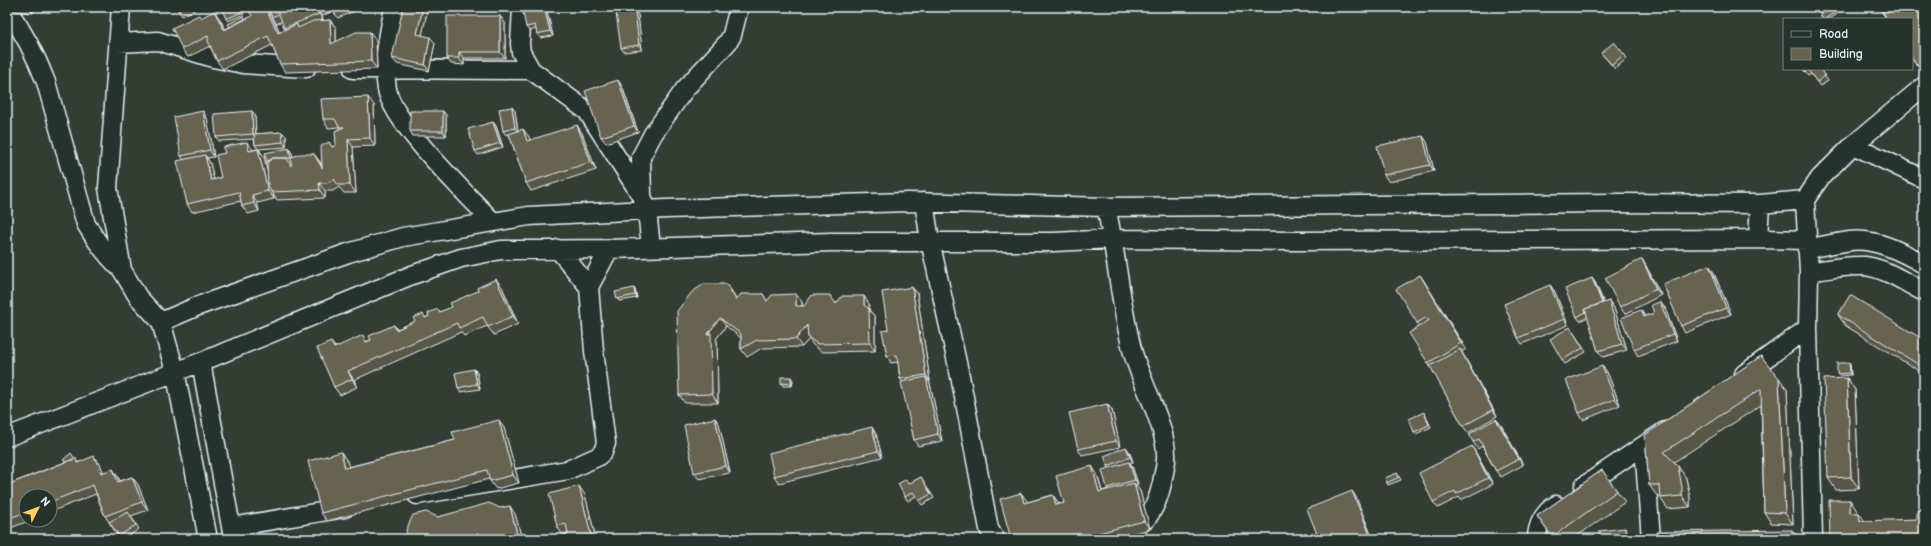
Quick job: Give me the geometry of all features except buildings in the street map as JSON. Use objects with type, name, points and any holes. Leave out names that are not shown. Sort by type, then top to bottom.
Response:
[{"type":"highway","points":[[1893,7],[1900,18]]},
{"type":"highway","points":[[1913,7],[1924,24]]},
{"type":"highway","points":[[1913,38],[1924,55]]},
{"type":"street","points":[[121,7],[108,188],[122,270]]},
{"type":"street","points":[[394,7],[384,68],[387,91],[393,106],[414,136],[493,222]]},
{"type":"street","points":[[522,7],[521,52],[531,70],[587,111],[645,203]]},
{"type":"street","points":[[651,248],[641,157],[650,140],[685,89],[732,36],[739,7]]},
{"type":"street","points":[[7,9],[28,43],[46,82],[86,224],[105,252],[122,270],[138,297],[161,322],[175,371],[208,539]]},
{"type":"street","points":[[118,43],[158,41],[213,58],[243,64],[330,70],[384,68],[531,70]]},
{"type":"street","points":[[1813,539],[1808,328],[1809,272],[1806,245],[1805,200],[1820,178],[1852,145],[1924,86]]},
{"type":"street","points":[[1852,145],[1924,179]]},
{"type":"street","points":[[161,322],[198,306],[348,253],[403,237],[529,216],[645,203],[924,202],[1106,207],[1604,203],[1760,204],[1805,200]]},
{"type":"street","points":[[924,202],[930,242],[960,376],[989,529],[994,539]]},
{"type":"street","points":[[1758,239],[1760,204]]},
{"type":"street","points":[[1093,539],[1130,529],[1144,521],[1155,506],[1160,494],[1166,458],[1164,441],[1153,404],[1133,352],[1120,291],[1113,239],[1106,207]]},
{"type":"street","points":[[7,437],[175,371],[202,362],[412,275],[461,258],[501,250],[651,248],[832,242],[1054,242],[1113,239],[1297,241],[1758,239],[1806,245],[1851,241],[1869,242],[1881,244],[1924,264]]},
{"type":"street","points":[[558,249],[589,287]]},
{"type":"street","points":[[403,498],[568,470],[597,457],[603,452],[606,443],[594,351],[589,287],[609,249]]},
{"type":"street","points":[[1809,272],[1853,266],[1866,266],[1879,270],[1924,292]]},
{"type":"street","points":[[1732,383],[1808,328]]},
{"type":"street","points":[[202,362],[232,533],[364,504]]},
{"type":"street","points":[[1536,539],[1537,530],[1543,517],[1552,507],[1644,447],[1681,420]]},
{"type":"street","points":[[1644,447],[1651,539]]}]
